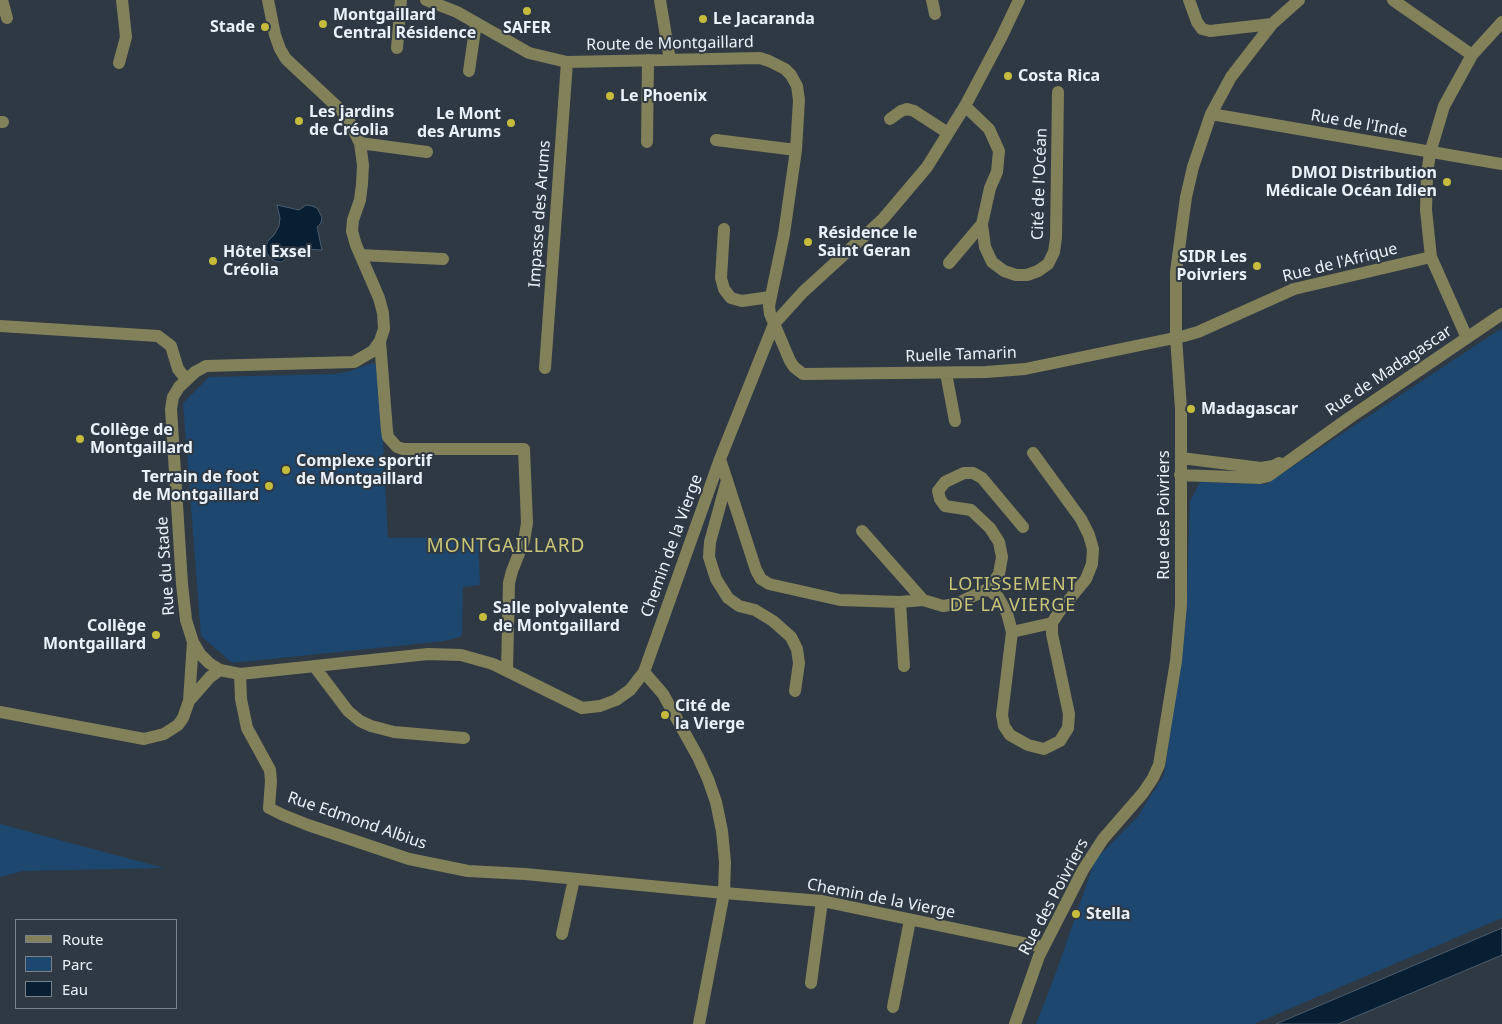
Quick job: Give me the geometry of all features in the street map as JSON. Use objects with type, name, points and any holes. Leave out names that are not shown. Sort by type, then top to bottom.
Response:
[{"type":"street","points":[[2,0],[7,18]]},
{"type":"street","points":[[118,63],[126,37],[122,0]]},
{"type":"street","points":[[268,0],[275,35],[286,59],[346,115],[360,143],[363,165],[362,184],[352,226],[356,245],[383,313],[384,329],[380,341],[388,437],[397,447],[403,449],[524,449],[527,523],[524,542],[509,583],[507,671]]},
{"type":"street","points":[[397,48],[401,0]]},
{"type":"street","name":"Route de Montgaillard","points":[[426,0],[457,12],[528,53],[567,62],[760,58],[785,69],[797,86],[799,100],[796,150],[784,234],[770,297],[770,314],[774,324]]},
{"type":"street","points":[[660,0],[670,60]]},
{"type":"street","points":[[932,0],[935,14]]},
{"type":"street","points":[[774,324],[803,292],[883,219],[927,167],[965,106],[1019,0]]},
{"type":"street","points":[[1189,0],[1202,29],[1210,31],[1272,24]]},
{"type":"street","name":"Rue des Poivriers","points":[[1015,1024],[1043,947],[1084,870],[1103,839],[1143,793],[1159,765],[1170,700],[1179,626],[1181,396],[1176,338],[1176,272],[1182,219],[1193,167],[1211,114],[1231,77],[1272,24],[1299,0]]},
{"type":"street","points":[[1393,0],[1472,54]]},
{"type":"street","points":[[1467,338],[1431,257],[1426,210],[1430,153],[1444,106],[1472,54],[1502,22]]},
{"type":"street","points":[[469,71],[476,23]]},
{"type":"street","points":[[647,142],[648,60]]},
{"type":"street","name":"Impasse des Arums","points":[[545,368],[567,62]]},
{"type":"street","name":"Cité de l'Océan","points":[[965,106],[988,129],[999,151],[997,172],[990,188],[982,224],[985,247],[992,262],[1004,271],[1016,275],[1027,275],[1038,271],[1048,264],[1054,252],[1056,238],[1058,92]]},
{"type":"street","points":[[890,119],[907,109],[914,111],[948,133]]},
{"type":"street","name":"Rue de l'Inde","points":[[1211,114],[1502,164]]},
{"type":"street","points":[[716,140],[796,150]]},
{"type":"street","points":[[360,143],[427,152]]},
{"type":"street","name":"Cité de l'Océan","points":[[949,264],[982,224]]},
{"type":"street","points":[[724,229],[721,278],[724,289],[731,298],[742,301],[770,297]]},
{"type":"street","points":[[360,255],[444,259]]},
{"type":"street","name":"Rue de l'Afrique","points":[[1176,338],[1198,332],[1294,289],[1431,257]]},
{"type":"street","name":"Rue de Madagascar","points":[[1180,476],[1260,478],[1276,470],[1295,455],[1502,314]]},
{"type":"street","name":"Ruelle Tamarin","points":[[774,324],[794,368],[804,374],[946,373],[1025,369],[1176,338]]},
{"type":"street","name":"Chemin de la Vierge","points":[[644,672],[720,459],[774,324]]},
{"type":"street","points":[[0,326],[158,336],[171,346],[178,369],[186,379]]},
{"type":"street","name":"Rue du Stade","points":[[380,341],[373,351],[354,362],[206,366],[186,379],[173,397],[171,408],[185,612],[188,631],[200,654],[220,670],[240,674],[428,654],[461,655],[493,664],[582,708],[600,706],[616,700],[630,690],[644,672]]},
{"type":"street","points":[[946,373],[955,421]]},
{"type":"street","points":[[988,589],[998,597],[1007,613],[1012,632],[1002,715],[1004,726],[1010,735],[1028,745],[1044,749],[1060,741],[1068,728],[1069,714],[1052,634],[1052,623],[1086,579],[1092,564],[1093,549],[1081,519],[1034,453]]},
{"type":"street","name":"Rue de Madagascar","points":[[1180,458],[1262,468],[1273,466],[1295,455]]},
{"type":"street","points":[[720,459],[756,570],[761,579],[769,584],[840,600],[900,602],[923,600],[943,606],[956,604],[988,589],[999,574],[1002,557],[999,542],[990,528],[971,510],[945,506],[940,499],[938,491],[946,482],[964,473],[973,473],[982,478],[1023,527]]},
{"type":"street","points":[[727,480],[710,542],[709,557],[716,579],[728,598],[739,606],[755,610],[773,621],[791,637],[797,649],[799,663],[794,690]]},
{"type":"street","points":[[862,531],[923,600]]},
{"type":"street","points":[[900,602],[904,666]]},
{"type":"street","points":[[1012,632],[1052,623]]},
{"type":"street","points":[[0,712],[144,739],[164,734],[178,725],[189,701],[193,642]]},
{"type":"street","points":[[314,666],[348,711],[360,721],[394,732],[464,738]]},
{"type":"street","points":[[189,701],[210,677],[220,670]]},
{"type":"street","points":[[644,672],[663,694],[698,756],[716,802],[722,831],[725,862],[724,893],[699,1024]]},
{"type":"street","name":"Rue Edmond Albius","points":[[240,674],[242,705],[247,728],[270,770],[269,808],[308,825],[409,859],[468,871],[724,893]]},
{"type":"street","points":[[562,934],[574,879]]},
{"type":"street","name":"Chemin de la Vierge","points":[[724,893],[822,901],[1043,947]]},
{"type":"street","points":[[811,983],[822,901]]},
{"type":"street","points":[[894,1006],[910,920]]},
{"type":"green space","points":[[1502,328],[1502,918],[1254,1024],[1036,1024],[1095,860],[1138,816],[1164,775],[1186,622],[1190,501],[1200,482],[1266,484]]},
{"type":"green space","name":"Complexe sportif de Montgaillard","points":[[373,363],[379,367],[388,538],[478,537],[480,585],[463,587],[462,636],[445,641],[232,663],[201,636],[183,403],[209,377],[334,374],[351,371]]},
{"type":"green space","points":[[0,824],[164,868],[23,871],[0,877]]},
{"type":"water","points":[[277,205],[299,210],[306,205],[317,208],[322,217],[321,223],[317,227],[322,250],[303,249],[281,262],[270,258],[266,246],[279,226],[280,218]]},
{"type":"water","points":[[1502,928],[1502,955],[1338,1024],[1276,1024]]},
{"type":"place","name":"SAFER","points":[[527,11]]},
{"type":"place","name":"Le Jacaranda","points":[[703,19]]},
{"type":"place","name":"Montgaillard Central Résidence","points":[[323,24]]},
{"type":"place","name":"Stade","points":[[265,27]]},
{"type":"place","name":"Costa Rica","points":[[1008,76]]},
{"type":"place","name":"Le Phoenix","points":[[610,96]]},
{"type":"place","name":"Les jardins de Créolia","points":[[299,121]]},
{"type":"place","name":"Le Mont des Arums","points":[[511,123]]},
{"type":"place","name":"DMOI Distribution Médicale Océan Idien","points":[[1447,182]]},
{"type":"place","name":"Résidence le Saint Geran","points":[[808,242]]},
{"type":"place","name":"Hôtel Exsel Créolia","points":[[213,261]]},
{"type":"place","name":"SIDR Les Poivriers","points":[[1257,266]]},
{"type":"place","name":"Madagascar","points":[[1191,409]]},
{"type":"place","name":"Collège de Montgaillard","points":[[80,439]]},
{"type":"place","name":"Complexe sportif de Montgaillard","points":[[286,470]]},
{"type":"place","name":"Terrain de foot de Montgaillard","points":[[269,486]]},
{"type":"place","name":"Salle polyvalente de Montgaillard","points":[[483,617]]},
{"type":"place","name":"Collège Montgaillard","points":[[156,635]]},
{"type":"place","name":"Cité de la Vierge","points":[[665,715]]},
{"type":"place","name":"Stella","points":[[1076,914]]},
{"type":"district","name":"MONTGAILLARD","points":[[506,547]]},
{"type":"district","name":"LOTISSEMENT DE LA VIERGE","points":[[1013,595]]}]
